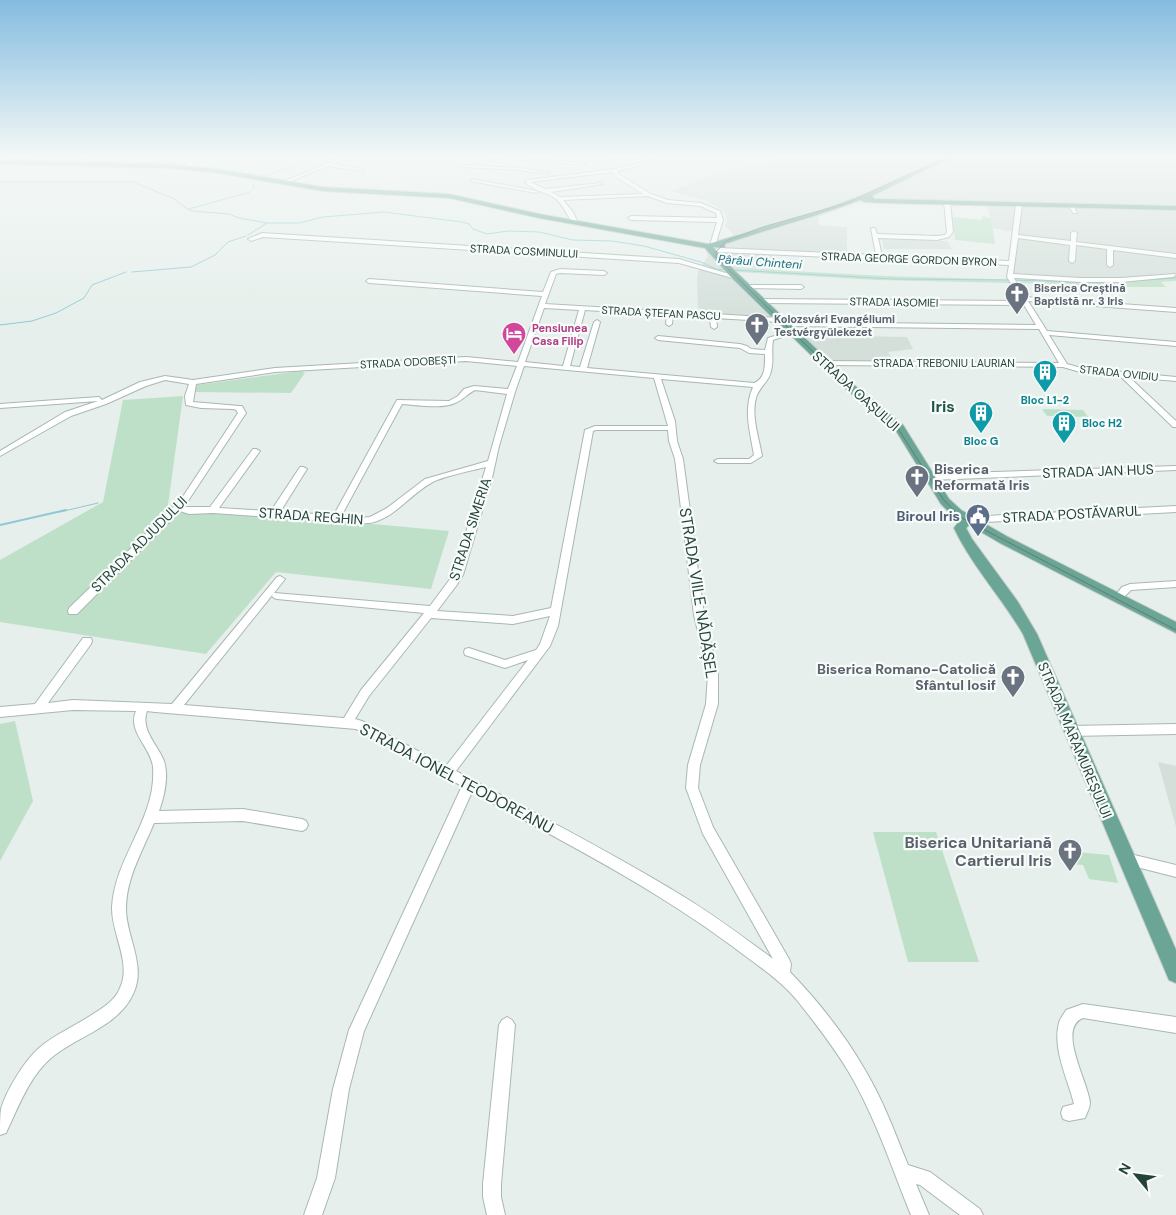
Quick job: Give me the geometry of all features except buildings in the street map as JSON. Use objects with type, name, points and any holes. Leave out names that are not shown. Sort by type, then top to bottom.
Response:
[{"type":"main road","points":[[527,213],[575,223],[717,246],[764,228],[818,213]]},
{"type":"main road","name":"STRADA OAȘULUI","points":[[717,246],[723,263],[859,395],[898,427],[939,490],[939,499],[959,518]]},
{"type":"main road","points":[[959,518],[1176,628]]},
{"type":"main road","name":"STRADA MARAMUREȘULUI","points":[[959,518],[960,528],[966,540],[1024,623],[1176,973]]},
{"type":"street","points":[[571,213],[575,223]]},
{"type":"street","points":[[717,246],[720,220],[720,215],[718,213]]},
{"type":"street","points":[[875,236],[945,237],[950,232],[948,213]]},
{"type":"street","points":[[1017,213],[1011,279],[1064,365]]},
{"type":"street","points":[[631,218],[720,220]]},
{"type":"street","points":[[873,228],[879,257]]},
{"type":"street","points":[[1072,261],[1074,233]]},
{"type":"street","name":"STRADA COSMINULUI","points":[[251,239],[268,236],[679,260],[735,275]]},
{"type":"street","points":[[1014,236],[1176,256]]},
{"type":"street","name":"STRADA GEORGE GORDON BYRON","points":[[717,246],[879,257],[1011,263]]},
{"type":"street","points":[[1110,247],[1110,265]]},
{"type":"street","name":"STRADA SIMERIA","points":[[347,723],[365,693],[453,584],[458,575],[488,478],[490,464],[511,392],[552,276],[560,270],[602,276]]},
{"type":"street","points":[[1011,279],[1121,280],[1173,275]]},
{"type":"street","points":[[369,281],[546,294]]},
{"type":"street","points":[[747,287],[801,287]]},
{"type":"street","name":"STRADA IASOMIEI","points":[[762,301],[1026,301],[1176,310]]},
{"type":"street","name":"STRADA ȘTEFAN PASCU","points":[[542,306],[670,313],[782,322],[1042,330],[1176,344]]},
{"type":"street","points":[[566,368],[584,308]]},
{"type":"street","points":[[669,324],[670,313]]},
{"type":"street","points":[[713,316],[714,327]]},
{"type":"street","points":[[583,369],[597,322]]},
{"type":"street","points":[[718,461],[751,461],[758,456],[751,417],[752,398],[758,385],[768,374],[769,341],[772,338],[794,332]]},
{"type":"street","points":[[658,338],[742,346],[749,351],[769,352]]},
{"type":"street","name":"STRADA ODOBEȘTI","points":[[0,454],[68,414],[159,379],[193,382],[275,370],[466,359],[758,385]]},
{"type":"street","name":"STRADA TREBONIU LAURIAN","points":[[825,363],[1064,365]]},
{"type":"street","name":"STRADA OVIDIU","points":[[1064,365],[1080,370],[1176,379]]},
{"type":"street","points":[[1122,374],[1174,422]]},
{"type":"street","name":"STRADA VIILE NĂDĂȘEL","points":[[657,376],[680,464],[699,615],[713,674],[712,704],[694,765],[692,788],[708,830],[784,964],[783,975],[801,994],[860,1076],[878,1113],[920,1215]]},
{"type":"street","name":"STRADA ADJUDULUI","points":[[73,612],[177,508],[242,413],[239,408],[229,405],[199,406],[189,403],[193,382]]},
{"type":"street","points":[[340,517],[340,511],[400,402],[450,403],[461,398],[469,389],[474,388],[511,392]]},
{"type":"street","points":[[0,406],[112,398]]},
{"type":"street","points":[[448,773],[538,655],[549,637],[556,611],[573,509],[589,430],[595,428],[672,428]]},
{"type":"street","points":[[213,510],[256,451]]},
{"type":"street","name":"STRADA REGHIN","points":[[177,508],[189,511],[213,510],[328,518],[340,517],[346,520],[361,521],[372,520],[390,510],[425,478],[490,464]]},
{"type":"street","name":"STRADA JAN HUS","points":[[930,477],[1176,468]]},
{"type":"street","points":[[274,514],[303,469]]},
{"type":"street","name":"STRADA POSTĂVARUL","points":[[959,518],[1176,509]]},
{"type":"street","points":[[176,708],[280,579]]},
{"type":"street","points":[[1118,598],[1130,586],[1176,584]]},
{"type":"street","points":[[277,596],[512,620],[530,618],[556,611]]},
{"type":"street","points":[[39,707],[87,642]]},
{"type":"street","points":[[469,652],[505,664],[535,654],[538,655]]},
{"type":"street","name":"STRADA IONEL TEODOREANU","points":[[0,712],[73,705],[176,708],[358,724],[567,837],[672,897],[716,926],[783,975]]},
{"type":"street","points":[[0,1127],[31,1070],[44,1054],[116,1006],[127,992],[131,972],[119,908],[126,872],[149,817],[159,779],[158,762],[140,730],[138,722],[138,715],[143,707]]},
{"type":"street","points":[[1070,731],[1176,729]]},
{"type":"street","points":[[313,1215],[326,1178],[341,1089],[357,1030],[469,784]]},
{"type":"street","points":[[149,817],[242,815],[302,825]]},
{"type":"street","points":[[1126,859],[1176,871]]},
{"type":"street","points":[[1069,1113],[1079,1112],[1082,1104],[1066,1047],[1065,1026],[1067,1018],[1071,1014],[1083,1011],[1176,1025]]},
{"type":"street","points":[[496,1215],[492,1197],[492,1184],[507,1025]]},
{"type":"street","points":[[902,1172],[924,1178],[974,1215]]},
{"type":"shaded area","points":[[724,213],[830,213],[818,217],[819,225],[847,227],[847,255],[772,254],[774,270],[735,268],[737,272],[803,335],[907,337],[913,349],[888,352],[892,359],[885,361],[828,361],[776,318],[722,320],[717,313],[698,308],[698,272],[708,256],[706,252],[710,245],[734,235],[725,226],[727,221]]},
{"type":"shaded area","points":[[989,213],[1176,213],[1176,276],[1099,282],[1015,279],[1012,256],[1014,232],[993,228]]},
{"type":"shaded area","points":[[882,239],[947,241],[952,249],[884,249]]},
{"type":"shaded area","points":[[1158,762],[1176,766],[1176,827]]},
{"type":"green space","points":[[982,216],[991,218],[995,244],[955,240],[953,217],[982,220]]},
{"type":"green space","points":[[734,268],[886,276],[1099,282],[1176,276],[1176,281],[1161,282],[1166,287],[1060,287],[1057,284],[876,280],[737,272]]},
{"type":"green space","points":[[301,371],[305,373],[291,393],[193,392],[197,385]]},
{"type":"green space","points":[[183,396],[168,505],[449,531],[431,589],[276,572],[206,654],[0,622],[0,560],[103,502],[123,400]]},
{"type":"green space","points":[[1042,409],[1083,410],[1088,417],[1047,416]]},
{"type":"green space","points":[[15,721],[33,801],[0,861],[0,724]]},
{"type":"green space","points":[[873,832],[936,832],[979,962],[908,962]]},
{"type":"green space","points":[[1065,851],[1109,855],[1118,883],[1089,879],[1083,865],[1069,864]]},
{"type":"waterway","name":"Pârâul Chinteni","points":[[213,213],[229,214],[239,218],[267,223]]},
{"type":"waterway","name":"Pârâul Chinteni","points":[[267,223],[299,223],[323,217],[375,213]]},
{"type":"waterway","name":"Pârâul Chinteni","points":[[389,213],[462,222],[469,224],[473,229],[487,234],[508,231],[539,232],[573,240],[612,241],[644,246],[701,262],[716,269],[726,270]]},
{"type":"waterway","points":[[248,235],[267,223]]},
{"type":"waterway","points":[[132,272],[191,267],[215,255],[228,242],[246,236]]},
{"type":"waterway","name":"Pârâul Chinteni","points":[[733,270],[894,279],[1010,280]]},
{"type":"waterway","points":[[0,325],[32,321],[56,313],[84,298],[92,285],[126,272]]},
{"type":"waterway","name":"Pârâul Chinteni","points":[[1015,280],[1101,283],[1176,278]]},
{"type":"waterway","points":[[60,512],[98,503]]},
{"type":"waterway","points":[[0,525],[66,510]]},
{"type":"tram line","points":[[813,213],[763,227],[726,241],[716,252],[716,257],[850,388],[897,427],[943,499],[960,517],[1176,630]]},
{"type":"place","name":"Biserica Creștină Baptistă nr. 3 Iris","points":[[1017,315]]},
{"type":"place","name":"Kolozsvári Evangéliumi Testvérgyülekezet","points":[[757,346]]},
{"type":"place","name":"Pensiunea Casa Filip","points":[[514,355]]},
{"type":"place","name":"Bloc L1-2","points":[[1045,393]]},
{"type":"place","name":"Bloc G","points":[[981,434]]},
{"type":"place","name":"Bloc H2","points":[[1064,444]]},
{"type":"place","name":"Biserica Reformată Iris","points":[[917,498]]},
{"type":"place","name":"Biroul Iris","points":[[978,537]]},
{"type":"place","name":"Biserica Romano-Catolică Sfântul Iosif","points":[[1013,698]]},
{"type":"place","name":"Biserica Unitariană Cartierul Iris","points":[[1070,872]]},
{"type":"district","name":"Iris","points":[[943,406]]}]
